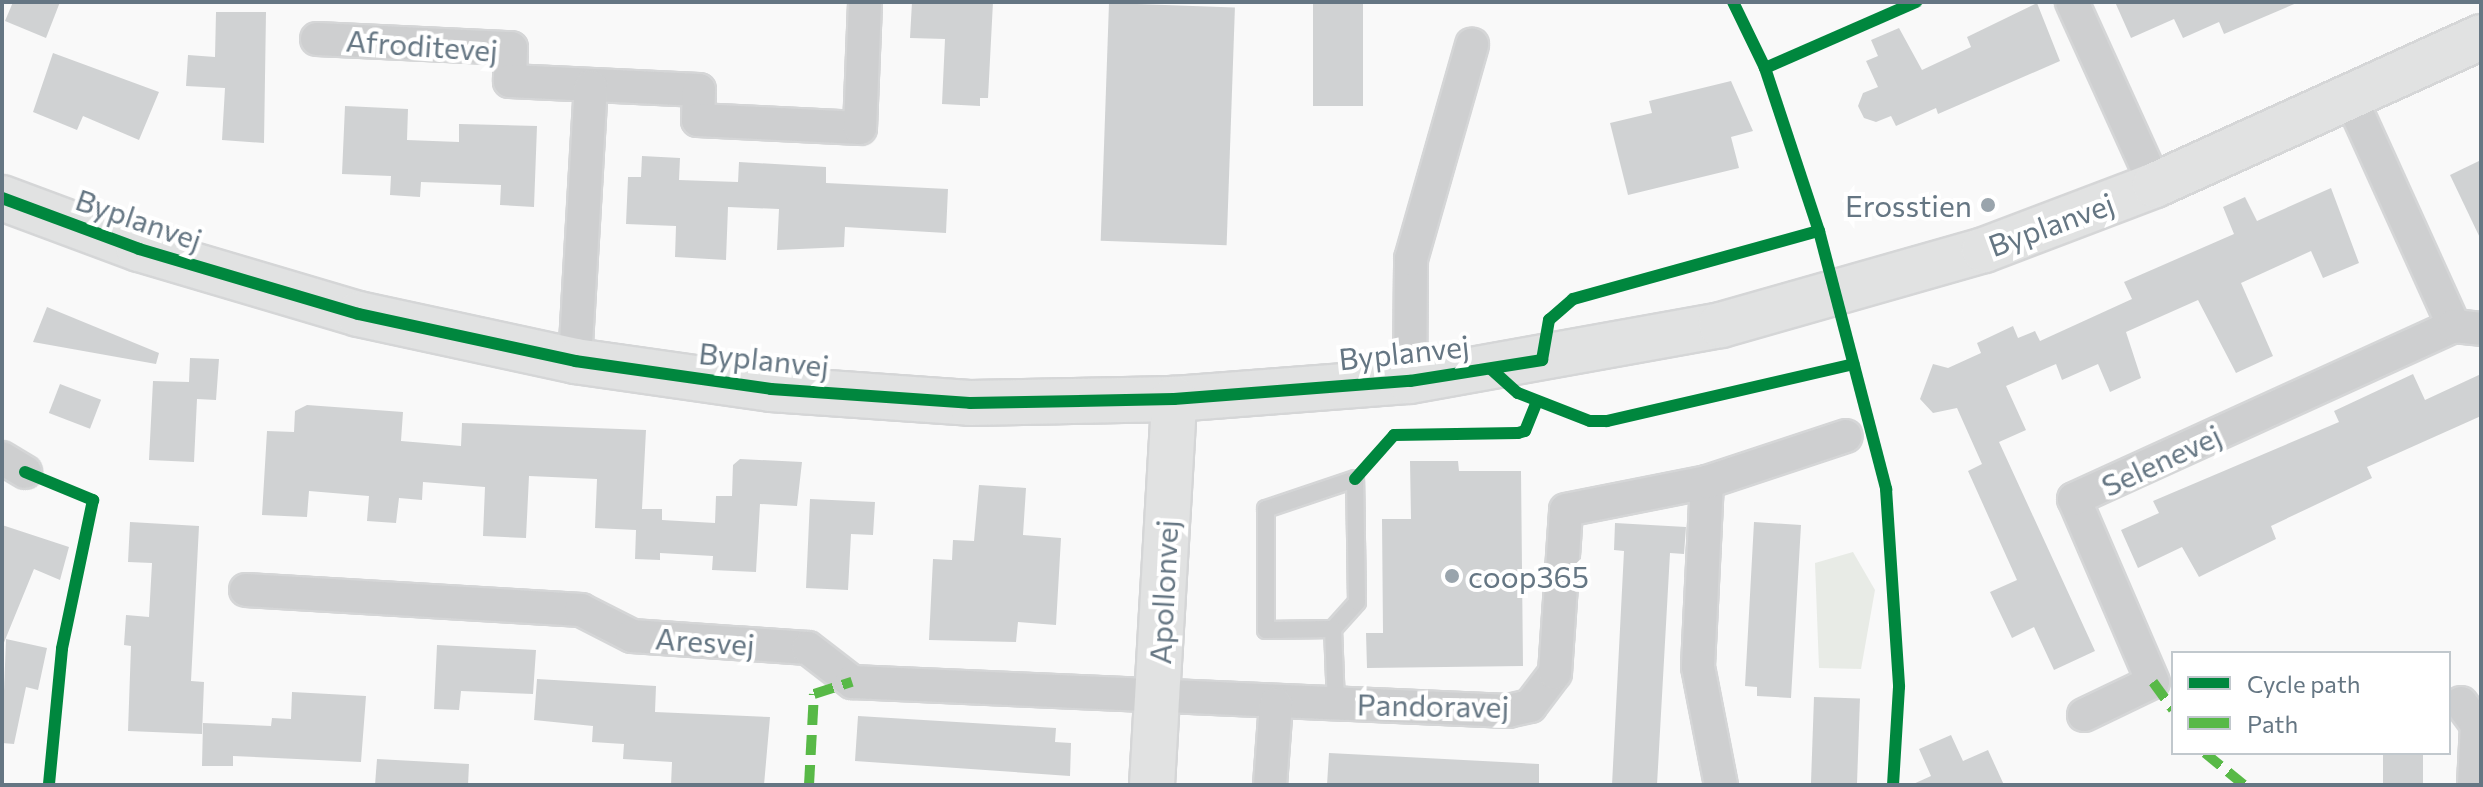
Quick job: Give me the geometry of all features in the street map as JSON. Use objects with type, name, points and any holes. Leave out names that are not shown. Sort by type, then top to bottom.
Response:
[{"type":"street","name":"Afroditevej","points":[[317,39],[511,48],[510,81],[699,90],[698,120],[860,128],[865,2]]},
{"type":"street","points":[[2072,2],[2155,185]]},
{"type":"street","name":"Byplanvej","points":[[2,198],[139,249],[358,314],[575,361],[771,389],[970,403],[1174,399],[1410,381],[1721,325],[1984,250],[2155,185],[2481,37]]},
{"type":"street","name":"Byplanvej","points":[[1410,381],[1411,259],[1472,45]]},
{"type":"street","points":[[575,361],[591,86]]},
{"type":"street","name":"Selenevej","points":[[2084,715],[2153,682],[2074,499],[2468,327],[2350,97]]},
{"type":"street","name":"Apollonvej","points":[[1152,785],[1174,399]]},
{"type":"street","name":"Pandoravej","points":[[1158,698],[1508,711],[1530,706],[1555,673],[1566,510],[1707,482],[1846,436]]},
{"type":"street","points":[[1707,482],[1698,667],[1721,785]]},
{"type":"street","name":"Aresvej","points":[[246,590],[581,610],[632,636],[808,648],[852,682],[1158,698]]},
{"type":"street","points":[[2461,703],[2477,725],[2474,785]]},
{"type":"street","points":[[1270,785],[1276,704]]},
{"type":"lane","points":[[1333,629],[1266,630],[1266,509],[1355,479],[1357,602],[1333,629],[1336,703]]},
{"type":"shaded area","points":[[1853,552],[1875,590],[1861,669],[1819,668],[1815,563]]},
{"type":"building","points":[[13,2],[60,2],[46,38],[5,21]]},
{"type":"building","points":[[912,2],[993,2],[988,98],[980,98],[980,106],[942,104],[945,39],[910,38]]},
{"type":"building","points":[[1313,2],[1363,2],[1363,106],[1313,106]]},
{"type":"building","points":[[2115,2],[2299,2],[2224,34],[2219,22],[2183,38],[2174,19],[2131,38]]},
{"type":"building","points":[[1109,3],[1235,7],[1227,245],[1101,241]]},
{"type":"building","points":[[2037,3],[2060,61],[1938,114],[1936,108],[1896,126],[1891,116],[1876,122],[1864,118],[1858,106],[1863,93],[1878,87],[1866,61],[1878,56],[1871,40],[1899,28],[1922,70],[1971,47],[1967,37]]},
{"type":"building","points":[[216,12],[266,12],[264,143],[222,140],[225,88],[186,86],[188,55],[215,57]]},
{"type":"building","points":[[53,53],[159,92],[139,140],[83,116],[77,130],[33,112]]},
{"type":"building","points":[[1731,81],[1753,131],[1731,137],[1739,168],[1628,195],[1610,123],[1652,113],[1649,101]]},
{"type":"building","points":[[345,106],[408,109],[407,140],[459,142],[459,124],[537,126],[534,207],[500,205],[501,185],[421,182],[420,197],[390,195],[391,176],[342,174]]},
{"type":"building","points":[[642,156],[680,158],[679,180],[738,182],[739,162],[826,167],[826,183],[948,189],[946,233],[845,227],[844,247],[777,250],[779,209],[728,207],[726,260],[675,257],[676,226],[626,224],[628,177],[641,177]]},
{"type":"building","points":[[2481,160],[2481,240],[2450,175]]},
{"type":"building","points":[[2331,188],[2359,263],[2323,278],[2311,251],[2241,283],[2273,356],[2236,373],[2198,300],[2126,332],[2141,378],[2110,392],[2098,364],[2062,380],[2056,364],[2006,386],[2026,430],[1999,442],[2095,651],[2054,670],[2034,627],[2012,638],[1990,592],[2017,580],[1968,471],[1982,464],[1957,408],[1933,413],[1920,399],[1933,364],[1948,368],[1981,353],[1977,343],[2013,326],[2018,338],[2035,331],[2040,341],[2132,299],[2124,282],[2234,234],[2223,207],[2245,197],[2257,221]]},
{"type":"building","points":[[47,307],[159,353],[156,364],[33,342]]},
{"type":"building","points":[[190,358],[219,359],[216,400],[197,399],[194,462],[149,460],[153,381],[189,382]]},
{"type":"building","points":[[2413,374],[2425,400],[2481,374],[2481,416],[2367,467],[2372,478],[2271,526],[2276,539],[2199,577],[2182,547],[2138,568],[2121,530],[2159,513],[2153,501],[2339,422],[2334,411]]},
{"type":"building","points":[[60,384],[101,400],[90,429],[49,413]]},
{"type":"building","points":[[307,405],[403,412],[401,441],[461,446],[462,423],[646,430],[642,509],[662,509],[662,520],[715,523],[716,496],[732,496],[733,465],[740,459],[802,462],[797,506],[760,504],[756,572],[712,570],[713,556],[660,553],[660,560],[635,559],[636,530],[595,528],[597,479],[529,476],[526,538],[483,536],[485,487],[423,482],[422,500],[399,498],[396,523],[367,521],[369,496],[309,491],[307,517],[262,515],[267,431],[294,432],[295,411]]},
{"type":"building","name":"coop365","points":[[1410,461],[1458,461],[1459,471],[1521,471],[1523,666],[1367,668],[1366,633],[1383,633],[1382,519],[1411,519]]},
{"type":"building","points":[[979,485],[1026,488],[1023,535],[1061,538],[1056,625],[1018,622],[1016,642],[929,640],[933,559],[952,560],[953,540],[974,541]]},
{"type":"building","points":[[810,499],[875,502],[873,535],[851,534],[848,590],[806,588]]},
{"type":"building","points":[[130,522],[199,526],[191,681],[204,682],[202,734],[128,731],[131,646],[124,645],[126,615],[149,617],[152,563],[128,562]]},
{"type":"building","points":[[1754,522],[1801,525],[1791,698],[1757,696],[1757,687],[1745,686]]},
{"type":"building","points":[[1615,523],[1686,527],[1684,554],[1670,553],[1657,785],[1612,785],[1624,551],[1614,550]]},
{"type":"building","points":[[2,525],[69,547],[60,580],[34,569],[3,645]]},
{"type":"building","points":[[6,639],[47,648],[38,690],[26,687],[14,744],[2,743]]},
{"type":"building","points":[[437,645],[536,650],[533,694],[461,691],[459,710],[434,709]]},
{"type":"building","points":[[537,679],[656,686],[655,712],[770,717],[764,785],[671,785],[672,762],[623,759],[624,744],[592,742],[593,726],[534,720]]},
{"type":"building","points":[[292,692],[366,696],[361,762],[233,756],[233,766],[202,766],[203,723],[271,726],[272,718],[291,719]]},
{"type":"building","points":[[1814,697],[1860,699],[1857,785],[1811,785]]},
{"type":"building","points":[[858,716],[1056,728],[1055,742],[1071,743],[1070,776],[855,761]]},
{"type":"building","points":[[1951,735],[1963,761],[1988,750],[2004,785],[1911,785],[1931,776],[1919,749]]},
{"type":"building","points":[[1329,753],[1539,764],[1539,785],[1327,785]]},
{"type":"building","points":[[2383,755],[2423,755],[2423,785],[2383,785]]},
{"type":"building","points":[[377,759],[469,764],[468,785],[375,785]]},
{"type":"marked path","points":[[809,785],[814,694],[852,682]]},
{"type":"marked path","points":[[2153,682],[2171,707]]},
{"type":"marked path","points":[[2207,755],[2244,785]]},
{"type":"cycle path","points":[[1733,2],[1765,68],[1819,231],[1886,489],[1899,687],[1893,785]]},
{"type":"cycle path","points":[[1765,68],[1916,2]]},
{"type":"cycle path","points":[[2,198],[139,249],[358,314],[575,361],[771,389],[970,403],[1174,399],[1410,381],[1542,360],[1549,320],[1573,299],[1819,231]]},
{"type":"cycle path","points":[[1491,369],[1518,393],[1590,421],[1607,421],[1853,364]]},
{"type":"cycle path","points":[[1355,479],[1394,435],[1518,433],[1525,431],[1537,401]]},
{"type":"cycle path","points":[[25,472],[93,500],[62,649],[49,785]]},
{"type":"place","name":"Erosstien","points":[[1988,205]]},
{"type":"place","name":"coop365","points":[[1452,576]]}]
